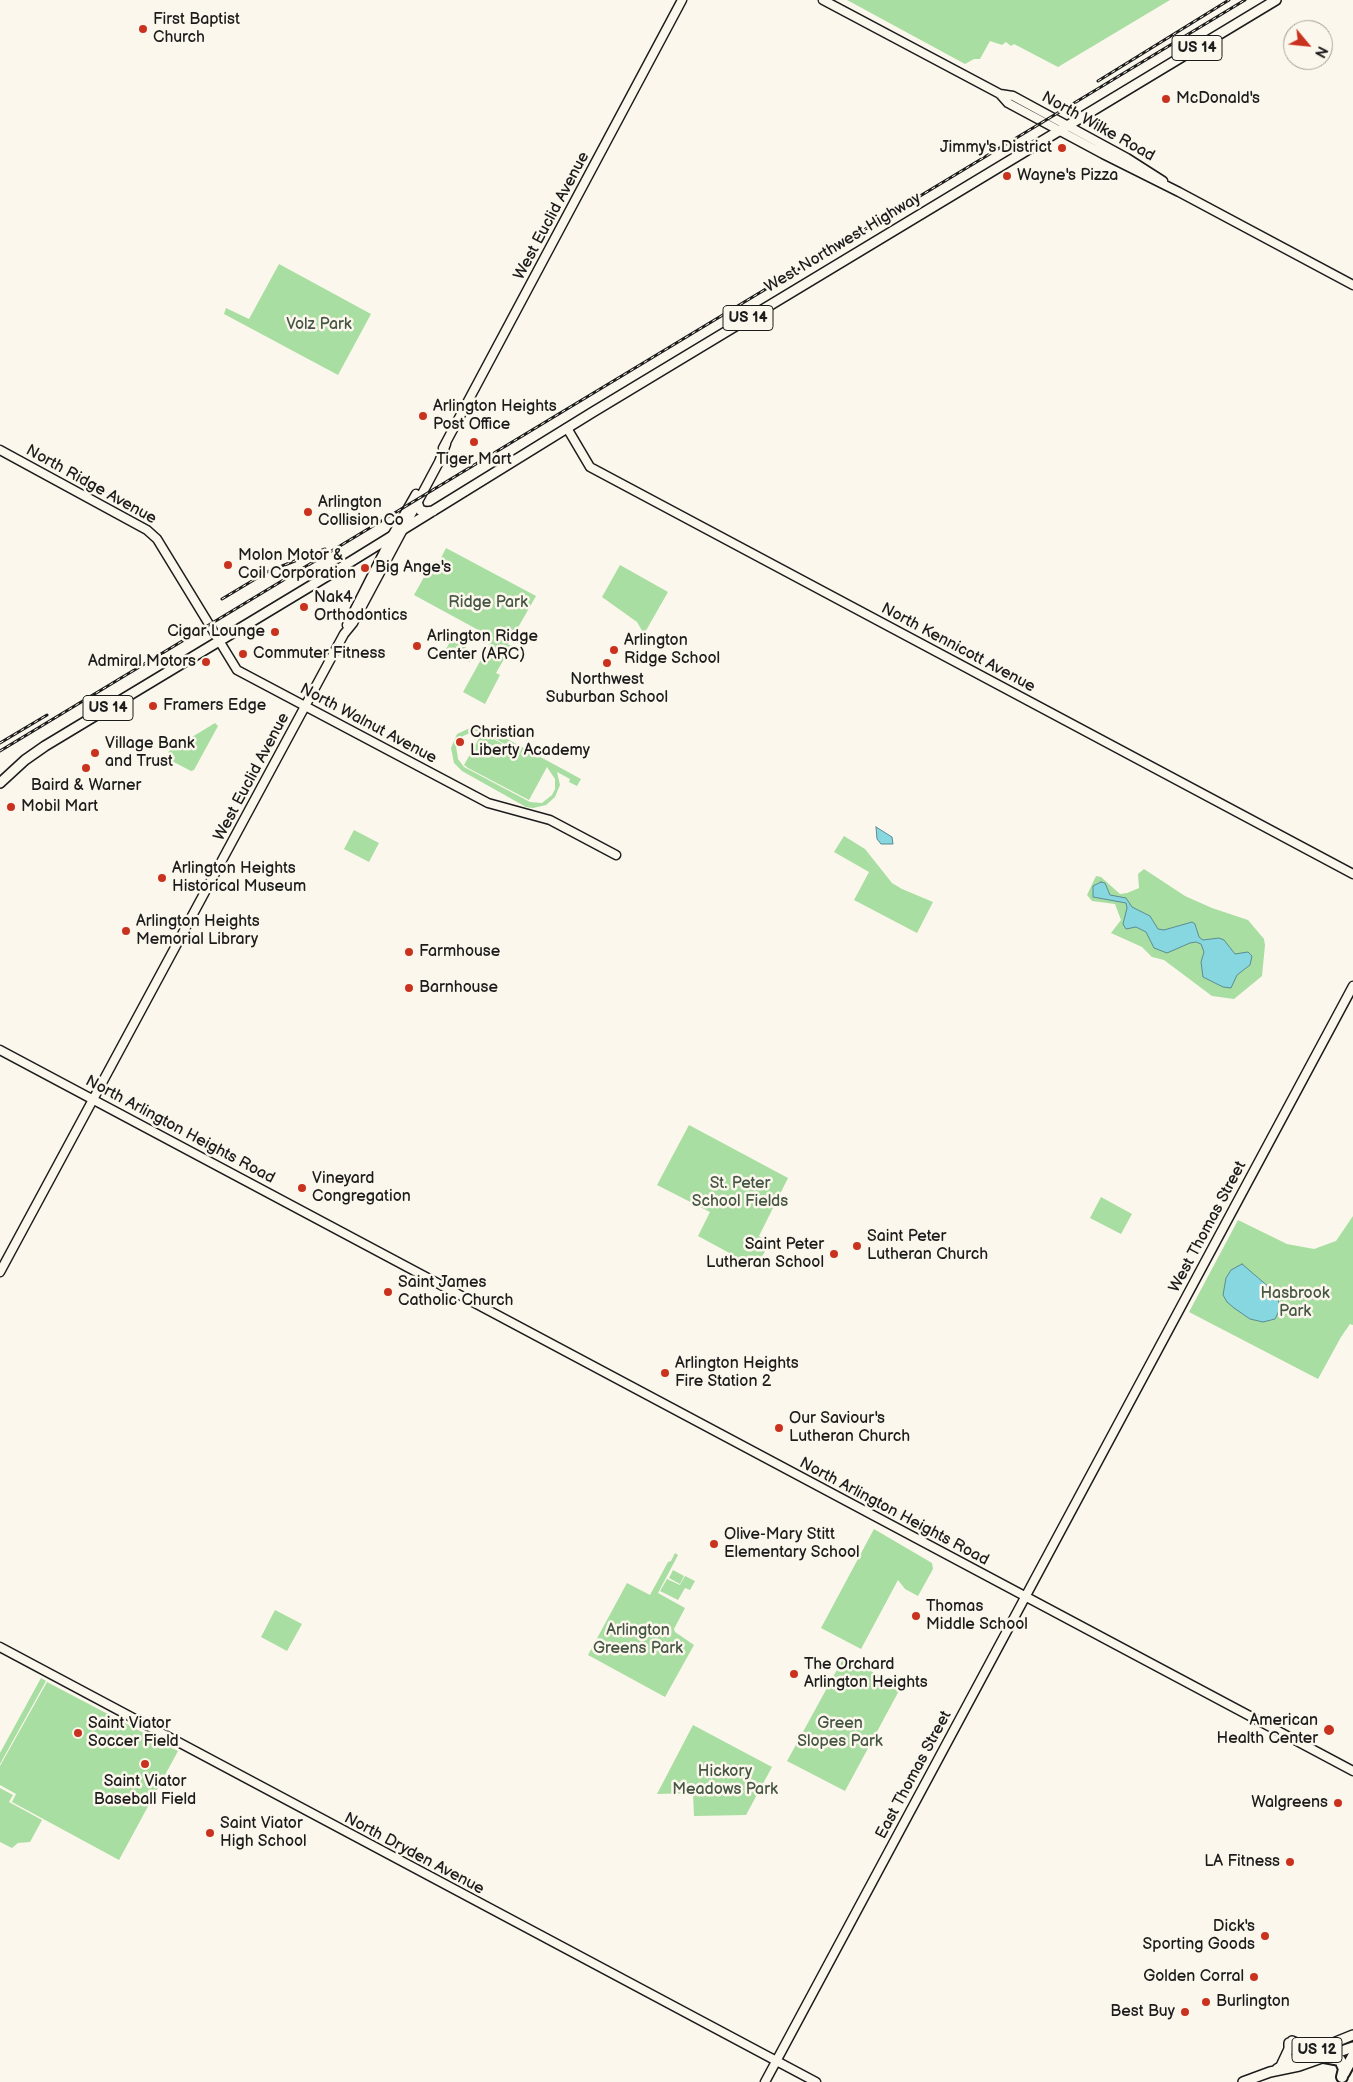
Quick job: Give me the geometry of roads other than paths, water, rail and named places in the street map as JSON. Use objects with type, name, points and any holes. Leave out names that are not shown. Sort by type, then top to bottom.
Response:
[{"type":"highway","points":[[1340,2080],[1353,2056]]},
{"type":"highway","points":[[1324,2058],[1340,2060],[1344,2069],[1340,2080]]},
{"type":"main road","name":"West Northwest Highway","points":[[0,783],[25,760],[45,746],[1276,0]]},
{"type":"main road","points":[[417,502],[420,510],[426,512],[433,511]]},
{"type":"main road","name":"US 12","points":[[1270,2072],[1294,2059],[1353,2035]]},
{"type":"main road","points":[[1281,2066],[1289,2049],[1290,2042],[1315,2051]]},
{"type":"main road","name":"US 12","points":[[1243,2082],[1270,2072],[1298,2066],[1353,2048]]},
{"type":"street","name":"West Euclid Avenue","points":[[344,634],[353,623],[439,462],[446,444],[682,0]]},
{"type":"street","name":"North Wilke Road","points":[[823,0],[1000,94],[1013,96],[1069,126],[1128,158],[1179,192]]},
{"type":"street","name":"North Wilke Road","points":[[1000,94],[1008,103],[1353,285]]},
{"type":"street","name":"North Kennicott Avenue","points":[[567,428],[590,467],[1353,874]]},
{"type":"street","name":"West Euclid Avenue","points":[[0,1272],[306,706],[392,536],[432,463],[446,444]]},
{"type":"street","name":"North Ridge Avenue","points":[[0,450],[147,530],[158,539],[164,549]]},
{"type":"street","name":"North Walnut Avenue","points":[[164,549],[237,670],[488,803],[550,820],[616,855]]},
{"type":"street","name":"West Thomas Street","points":[[1088,1482],[1353,986]]},
{"type":"street","name":"North Arlington Heights Road","points":[[0,1050],[1353,1771]]},
{"type":"street","name":"East Thomas Street","points":[[765,2082],[1088,1482]]},
{"type":"street","name":"North Dryden Avenue","points":[[0,1647],[816,2082]]},
{"type":"water","points":[[876,827],[892,837],[893,844],[881,844],[877,839]]},
{"type":"water","points":[[1101,882],[1105,883],[1110,895],[1126,898],[1132,907],[1150,916],[1158,929],[1164,930],[1192,922],[1195,924],[1199,937],[1203,940],[1219,938],[1224,940],[1235,954],[1248,952],[1252,956],[1250,965],[1237,975],[1231,988],[1223,987],[1203,977],[1201,962],[1204,952],[1201,944],[1196,942],[1190,943],[1167,953],[1154,948],[1146,932],[1136,927],[1126,929],[1123,924],[1127,908],[1126,903],[1093,897],[1093,886]]},
{"type":"water","points":[[1242,1264],[1277,1294],[1280,1309],[1275,1319],[1263,1322],[1250,1319],[1227,1302],[1223,1295],[1226,1278],[1231,1270]]},
{"type":"railway","points":[[1098,81],[1229,0]]},
{"type":"railway","points":[[0,751],[1245,0]]},
{"type":"railway","points":[[222,599],[267,572],[325,549]]},
{"type":"railway","points":[[0,743],[47,715]]},
{"type":"place","name":"First Baptist Church","points":[[143,29]]},
{"type":"place","name":"McDonald's","points":[[1166,99]]},
{"type":"place","name":"Jimmy's District","points":[[1062,148]]},
{"type":"place","name":"Wayne's Pizza","points":[[1007,176]]},
{"type":"place","name":"Arlington Heights Post Office","points":[[423,416]]},
{"type":"place","name":"Tiger Mart","points":[[474,442]]},
{"type":"place","name":"Arlington Collision Co","points":[[308,512]]},
{"type":"place","name":"Molon Motor & Coil Corporation","points":[[228,565]]},
{"type":"place","name":"Big Ange's","points":[[365,568]]},
{"type":"place","name":"Nak4 Orthodontics","points":[[304,607]]},
{"type":"place","name":"Cigar Lounge","points":[[275,632]]},
{"type":"place","name":"Arlington Ridge Center (ARC)","points":[[417,646]]},
{"type":"place","name":"Arlington Ridge School","points":[[614,650]]},
{"type":"place","name":"Commuter Fitness","points":[[243,654]]},
{"type":"place","name":"Admiral Motors","points":[[206,662]]},
{"type":"place","name":"Northwest Suburban School","points":[[607,663]]},
{"type":"place","name":"Framers Edge","points":[[153,706]]},
{"type":"place","name":"Christian Liberty Academy","points":[[460,742]]},
{"type":"place","name":"Village Bank and Trust","points":[[95,753]]},
{"type":"place","name":"Baird & Warner","points":[[86,768]]},
{"type":"place","name":"Mobil Mart","points":[[11,807]]},
{"type":"place","name":"Arlington Heights Historical Museum","points":[[162,878]]},
{"type":"place","name":"Arlington Heights Memorial Library","points":[[126,931]]},
{"type":"place","name":"Farmhouse","points":[[409,952]]},
{"type":"place","name":"Barnhouse","points":[[409,988]]},
{"type":"place","name":"Vineyard Congregation","points":[[302,1188]]},
{"type":"place","name":"Saint Peter Lutheran Church","points":[[857,1246]]},
{"type":"place","name":"Saint Peter Lutheran School","points":[[834,1254]]},
{"type":"place","name":"Saint James Catholic Church","points":[[388,1292]]},
{"type":"place","name":"Arlington Heights Fire Station 2","points":[[665,1373]]},
{"type":"place","name":"Our Saviour's Lutheran Church","points":[[779,1428]]},
{"type":"place","name":"Olive-Mary Stitt Elementary School","points":[[714,1544]]},
{"type":"place","name":"Thomas Middle School","points":[[916,1616]]},
{"type":"place","name":"The Orchard Arlington Heights","points":[[794,1674]]},
{"type":"place","name":"American Health Center","points":[[1329,1730]]},
{"type":"place","name":"Saint Viator Soccer Field","points":[[78,1733]]},
{"type":"place","name":"Saint Viator Baseball Field","points":[[145,1764]]},
{"type":"place","name":"Walgreens","points":[[1338,1803]]},
{"type":"place","name":"Saint Viator High School","points":[[210,1833]]},
{"type":"place","name":"LA Fitness","points":[[1290,1862]]},
{"type":"place","name":"Dick's Sporting Goods","points":[[1265,1936]]},
{"type":"place","name":"Golden Corral","points":[[1254,1977]]},
{"type":"place","name":"Burlington","points":[[1206,2002]]},
{"type":"place","name":"Best Buy","points":[[1185,2012]]},
{"type":"park label","name":"Volz Park","points":[[319,325]]},
{"type":"park label","name":"Ridge Park","points":[[488,603]]},
{"type":"park label","name":"St. Peter School Fields","points":[[740,1193]]},
{"type":"park label","name":"Hasbrook Park","points":[[1295,1303]]},
{"type":"park label","name":"Arlington Greens Park","points":[[638,1640]]},
{"type":"park label","name":"Green Slopes Park","points":[[840,1733]]},
{"type":"park label","name":"Hickory Meadows Park","points":[[725,1781]]}]
